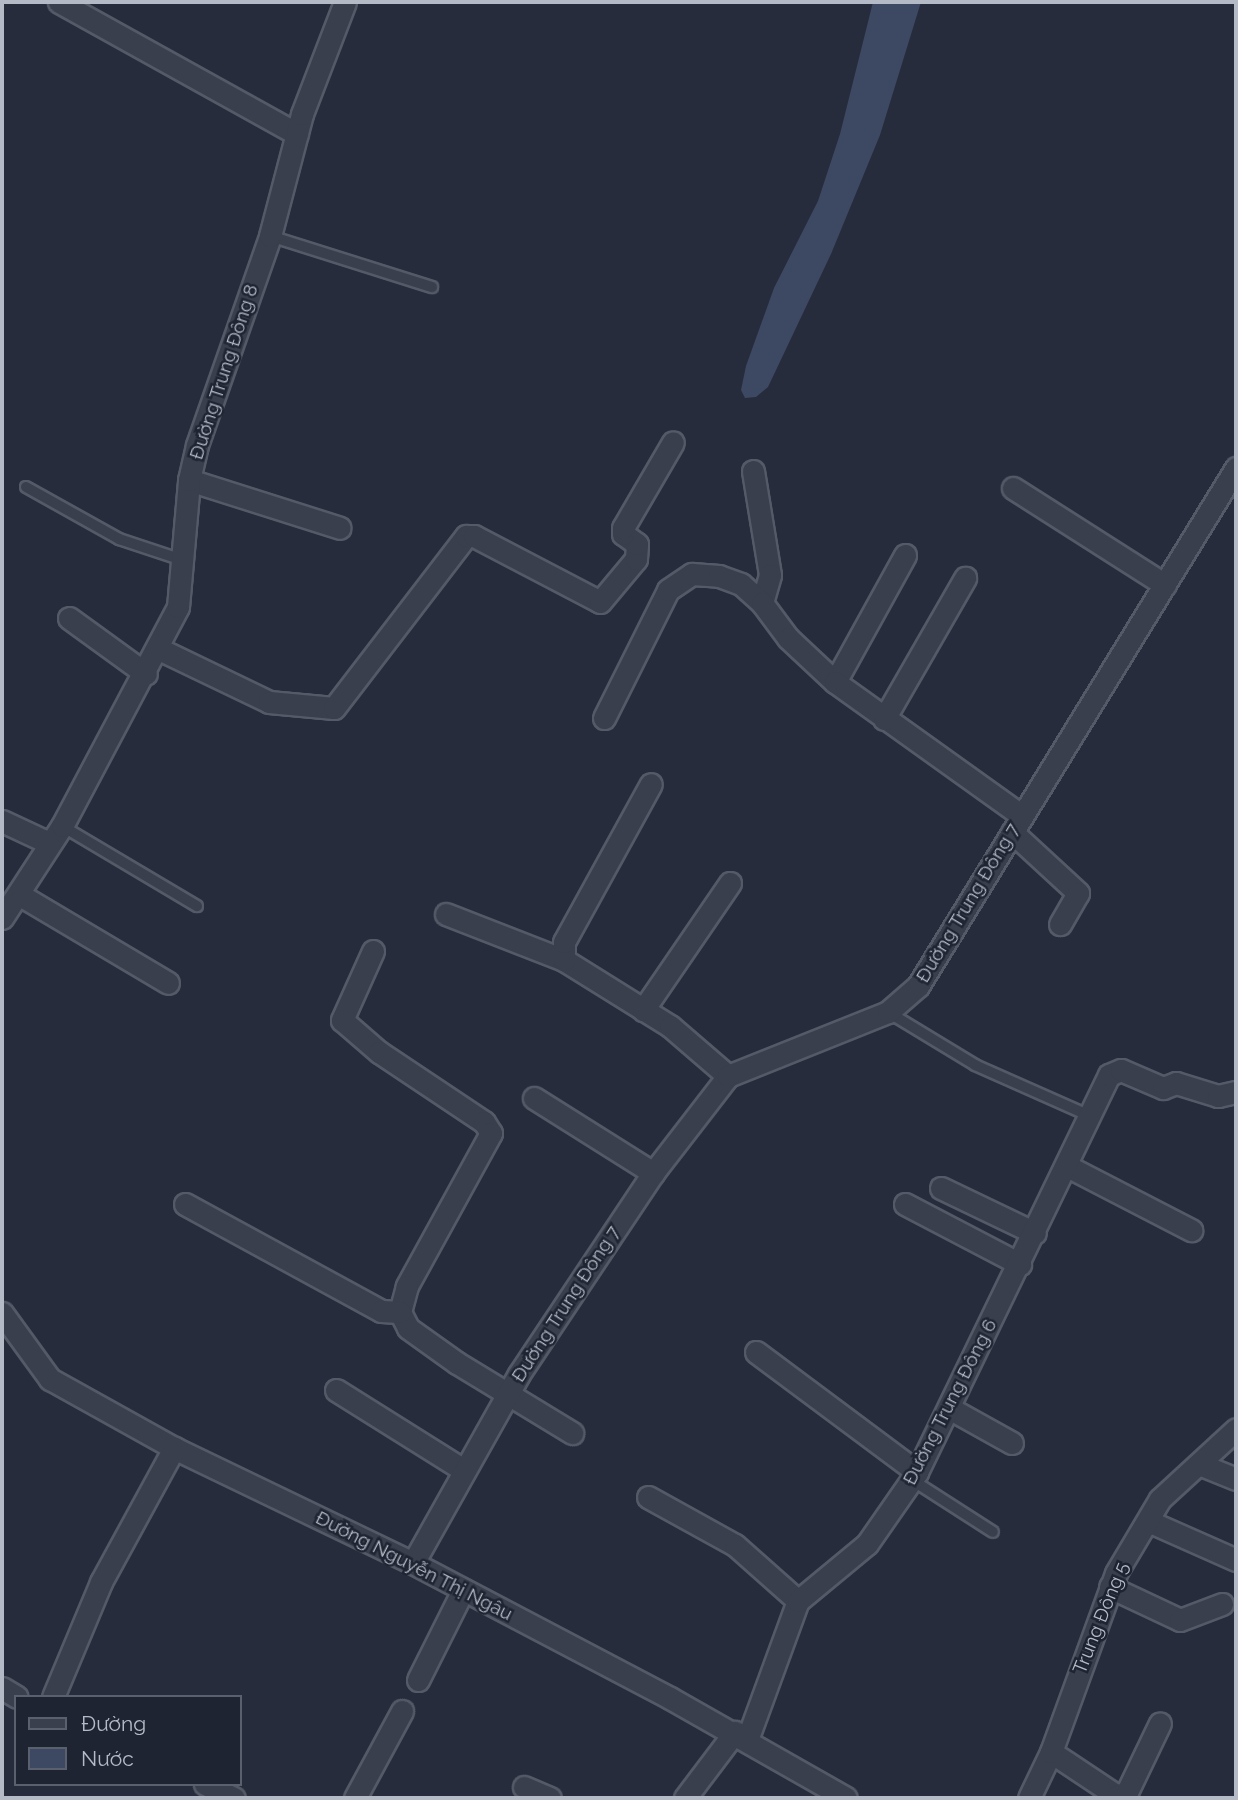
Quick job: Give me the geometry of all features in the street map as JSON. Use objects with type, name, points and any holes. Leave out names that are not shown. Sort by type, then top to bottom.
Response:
[{"type":"street","points":[[59,2],[297,134]]},
{"type":"street","name":"Đường Trung Đông 8","points":[[2,918],[20,895],[56,834],[146,674],[178,607],[190,480],[197,445],[270,236],[297,134],[345,2]]},
{"type":"street","points":[[159,649],[269,702],[334,708],[466,536],[474,536],[600,602],[636,559],[637,544],[623,534],[623,528],[673,442]]},
{"type":"street","name":"Đường Trung Đông 7","points":[[413,1563],[462,1469],[508,1393],[653,1173],[729,1076],[888,1012],[918,986],[1236,468]]},
{"type":"street","points":[[753,471],[770,575],[762,603]]},
{"type":"street","points":[[190,480],[340,528]]},
{"type":"street","points":[[1013,488],[1165,585]]},
{"type":"street","points":[[835,682],[905,555]]},
{"type":"street","points":[[604,718],[668,590],[692,574],[719,576],[741,584],[762,603],[788,638],[835,682],[1017,824],[1078,893],[1060,924]]},
{"type":"street","points":[[884,719],[965,578]]},
{"type":"street","points":[[69,618],[146,674]]},
{"type":"street","points":[[565,960],[564,942],[651,784]]},
{"type":"street","points":[[2,821],[56,834]]},
{"type":"street","points":[[643,1010],[730,883]]},
{"type":"street","points":[[20,895],[168,983]]},
{"type":"street","points":[[446,914],[565,960],[643,1010],[729,1076]]},
{"type":"street","points":[[373,951],[342,1020],[379,1052],[484,1122],[491,1133],[407,1286],[400,1312],[408,1328],[572,1433]]},
{"type":"street","name":"Đường Trung Đông 6","points":[[798,1601],[867,1544],[915,1476],[1035,1233],[1109,1075],[1121,1070],[1163,1088],[1176,1083],[1218,1096],[1236,1092]]},
{"type":"street","points":[[534,1098],[653,1173]]},
{"type":"street","points":[[1067,1166],[1191,1230]]},
{"type":"street","points":[[941,1188],[1035,1233]]},
{"type":"street","points":[[185,1204],[381,1311],[400,1312]]},
{"type":"street","points":[[905,1204],[1020,1264]]},
{"type":"street","name":"Đường Nguyễn Thị Ngâu","points":[[3,1322],[50,1379],[174,1448],[413,1563],[741,1736],[846,1798]]},
{"type":"street","points":[[756,1352],[915,1476]]},
{"type":"street","points":[[335,1390],[462,1469]]},
{"type":"street","points":[[949,1408],[1012,1443]]},
{"type":"street","name":"Trung Đông 5","points":[[1029,1798],[1051,1752],[1110,1587],[1160,1499],[1236,1429]]},
{"type":"street","points":[[54,1695],[101,1582],[174,1448]]},
{"type":"street","points":[[1199,1464],[1236,1479]]},
{"type":"street","points":[[648,1497],[735,1545],[798,1601],[741,1736],[685,1798]]},
{"type":"street","points":[[1148,1521],[1236,1560]]},
{"type":"street","points":[[1110,1587],[1180,1620],[1222,1604]]},
{"type":"street","points":[[418,1680],[463,1590]]},
{"type":"street","points":[[355,1798],[402,1711]]},
{"type":"street","points":[[1051,1752],[1117,1796],[1127,1792],[1160,1723]]},
{"type":"street","points":[[209,1786],[234,1798]]},
{"type":"street","points":[[524,1787],[550,1798]]},
{"type":"lane","points":[[270,236],[432,287]]},
{"type":"lane","points":[[26,487],[119,539],[182,560]]},
{"type":"lane","points":[[56,834],[197,906]]},
{"type":"lane","points":[[888,1012],[975,1065],[1090,1116]]},
{"type":"lane","points":[[915,1476],[993,1532]]},
{"type":"water","points":[[873,2],[921,2],[880,135],[831,254],[768,387],[756,397],[745,398],[741,390],[746,366],[774,288],[818,201],[840,134]]}]
